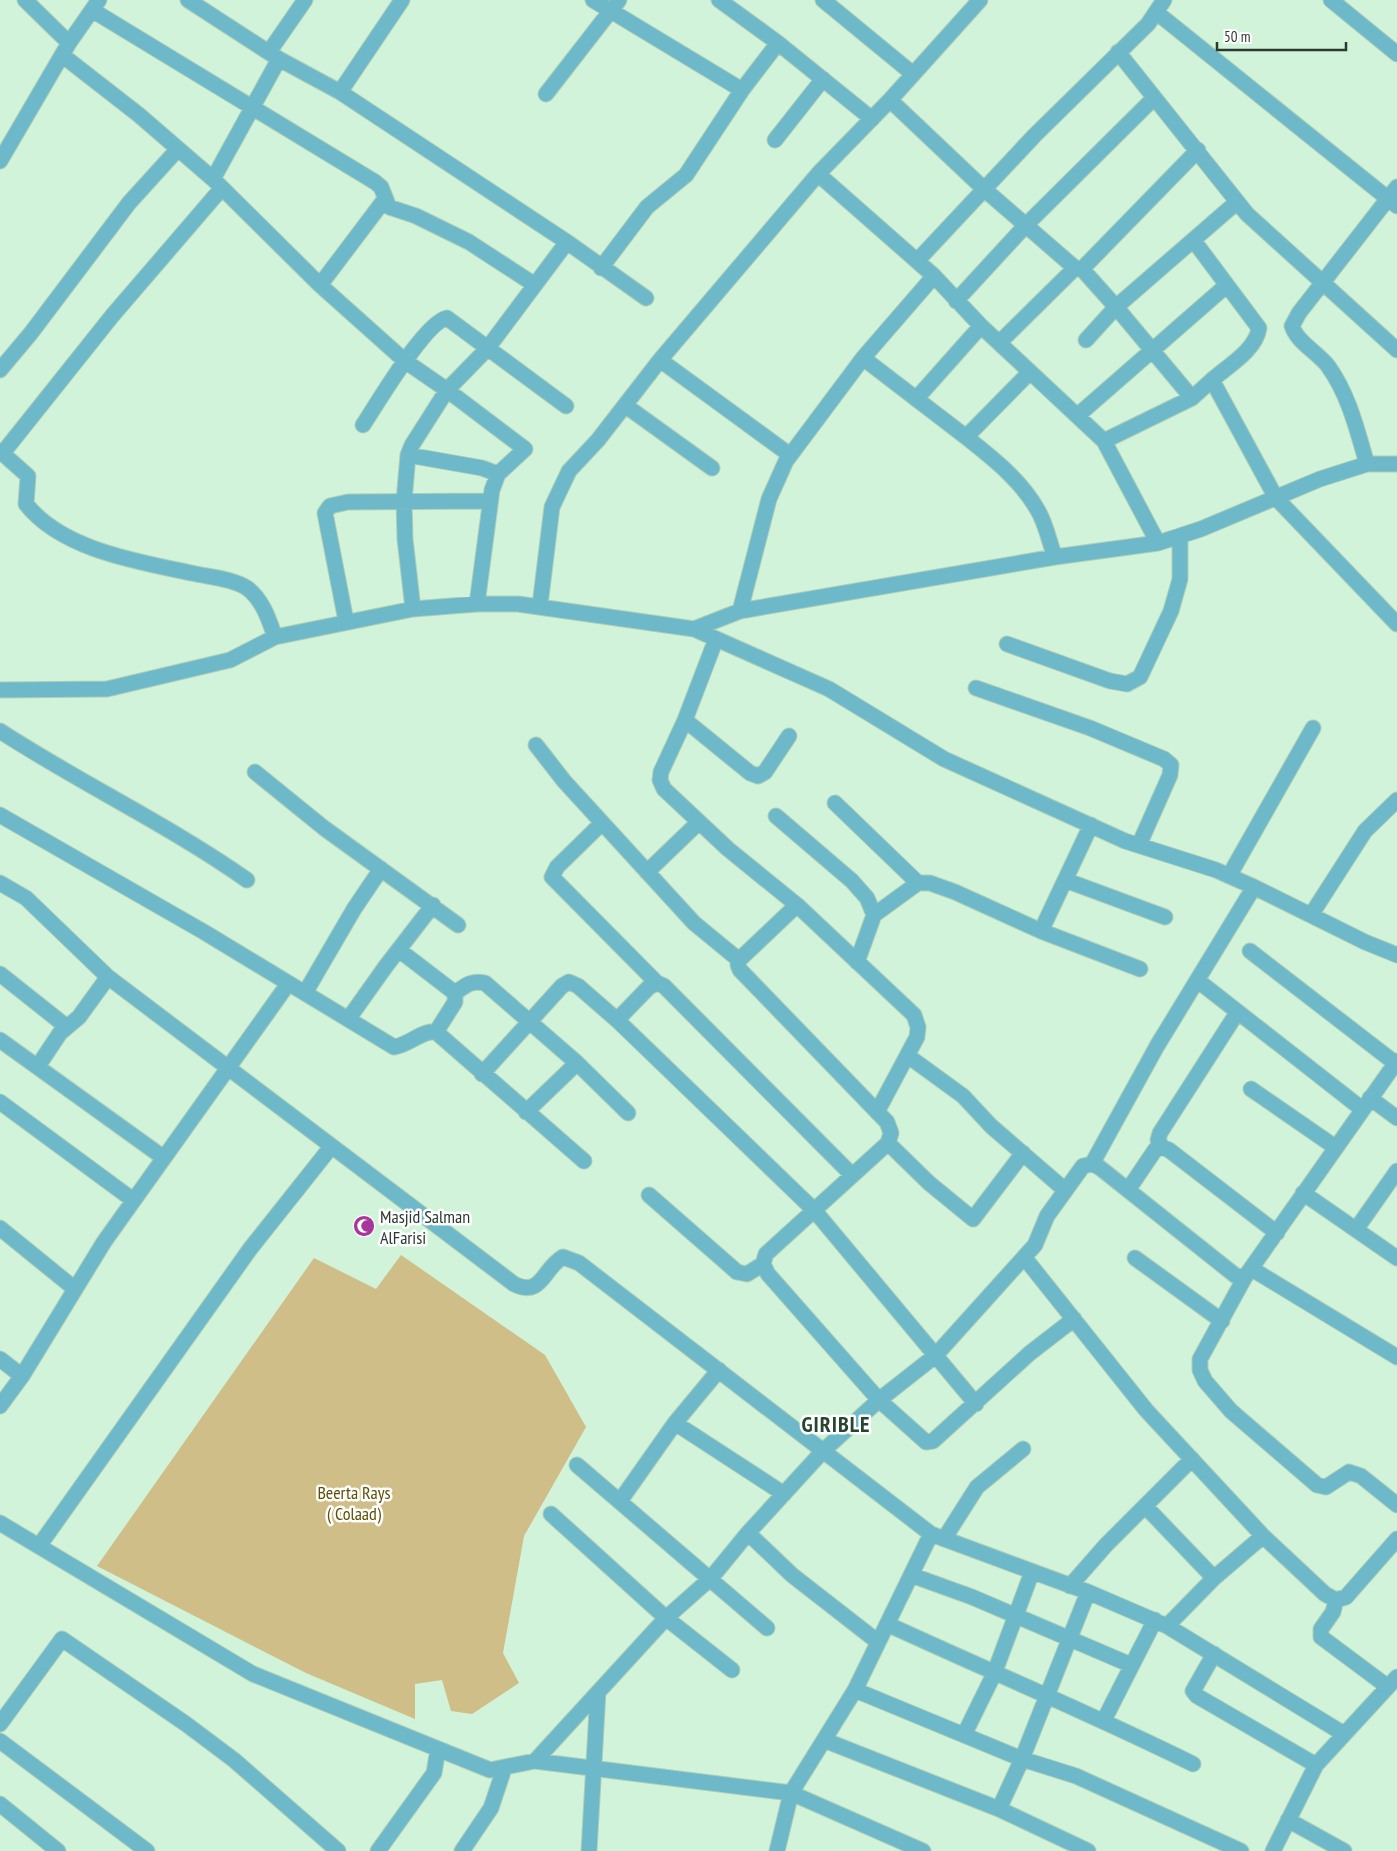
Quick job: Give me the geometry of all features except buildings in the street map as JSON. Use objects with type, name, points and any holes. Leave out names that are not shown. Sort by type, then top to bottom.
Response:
[{"type":"street","points":[[25,0],[66,49],[217,184],[320,285],[405,361],[525,449],[498,474],[489,501],[477,604]]},
{"type":"street","points":[[188,0],[274,55],[340,92],[567,242],[601,268],[646,298]]},
{"type":"street","points":[[275,637],[261,603],[246,588],[218,579],[105,553],[60,532],[41,520],[26,504],[28,476],[1,452],[217,184],[274,55],[306,0]]},
{"type":"street","points":[[340,92],[402,0]]},
{"type":"street","points":[[594,0],[614,5],[742,90]]},
{"type":"street","points":[[719,0],[778,43],[872,119]]},
{"type":"street","points":[[540,605],[552,507],[556,494],[569,471],[626,406],[660,360],[818,174],[890,100],[980,0]]},
{"type":"street","points":[[1332,0],[1397,54]]},
{"type":"street","points":[[831,2],[914,74]]},
{"type":"street","points":[[0,161],[66,49],[96,5],[252,107],[375,182],[381,187],[389,207],[416,216],[468,242],[534,285]]},
{"type":"street","points":[[546,94],[614,5]]},
{"type":"street","points":[[917,261],[1118,52],[1148,24],[1160,6],[1394,197],[1299,313],[1292,326],[1299,337],[1328,366],[1346,396],[1367,464]]},
{"type":"street","points":[[601,268],[647,207],[686,175],[742,90],[778,43]]},
{"type":"street","points":[[1118,52],[1198,150],[1237,202],[1397,350]]},
{"type":"street","points":[[775,140],[823,79]]},
{"type":"street","points":[[956,301],[1026,225],[1154,98]]},
{"type":"street","points":[[890,100],[984,190],[1079,269],[1116,307],[1192,398]]},
{"type":"street","points":[[0,370],[31,333],[129,203],[178,149]]},
{"type":"street","points":[[998,343],[1079,269],[1198,150]]},
{"type":"street","points":[[818,174],[934,276],[998,343],[1104,441],[1158,543]]},
{"type":"street","points":[[320,285],[385,199]]},
{"type":"street","points":[[1086,340],[1116,307],[1237,202]]},
{"type":"street","points":[[1104,441],[1192,398],[1252,344],[1258,335],[1259,328],[1194,241]]},
{"type":"street","points":[[413,609],[405,539],[404,501],[408,455],[416,436],[447,390],[487,349],[567,242]]},
{"type":"street","points":[[740,611],[769,499],[779,473],[790,455],[863,358],[934,276]]},
{"type":"street","points":[[1076,416],[1226,285]]},
{"type":"street","points":[[363,424],[405,361],[433,326],[443,319],[450,319],[487,349],[566,406]]},
{"type":"street","points":[[916,399],[981,326]]},
{"type":"street","points":[[863,358],[1008,471],[1038,510],[1055,557]]},
{"type":"street","points":[[660,360],[790,455]]},
{"type":"street","points":[[966,437],[1030,372]]},
{"type":"street","points":[[1212,380],[1276,498],[1397,624]]},
{"type":"street","points":[[626,406],[712,468]]},
{"type":"street","points":[[408,455],[482,468],[498,474]]},
{"type":"street","points":[[694,629],[740,611],[1055,557],[1158,543],[1180,536],[1320,479],[1367,464],[1397,464]]},
{"type":"street","points":[[346,621],[325,513],[330,506],[348,502],[489,501]]},
{"type":"street","points":[[1007,644],[1110,681],[1127,684],[1140,677],[1171,611],[1180,579],[1180,536]]},
{"type":"street","points":[[0,690],[107,689],[230,660],[275,637],[346,621],[413,609],[477,604],[540,605],[694,629],[829,689],[944,759],[1138,846],[1229,876],[1397,955]]},
{"type":"street","points":[[716,639],[685,720],[661,772],[660,780],[664,789],[698,822],[728,849],[797,904],[914,1015],[918,1027],[917,1037],[877,1112]]},
{"type":"street","points":[[976,688],[1090,728],[1164,759],[1171,766],[1170,775],[1138,846]]},
{"type":"street","points":[[685,720],[750,773],[758,776],[765,772],[789,736]]},
{"type":"street","points":[[1229,876],[1312,728]]},
{"type":"street","points":[[0,730],[104,794],[222,862],[247,880]]},
{"type":"street","points":[[536,745],[564,781],[694,923],[740,960]]},
{"type":"street","points":[[255,772],[324,828],[458,925]]},
{"type":"street","points":[[1311,915],[1365,831],[1397,800]]},
{"type":"street","points":[[835,803],[918,883]]},
{"type":"street","points":[[0,815],[204,932],[288,984],[349,1018],[394,1047],[405,1046],[426,1032],[436,1032],[584,1161]]},
{"type":"street","points":[[776,816],[852,881],[867,898],[874,915]]},
{"type":"street","points":[[647,872],[698,822]]},
{"type":"street","points":[[602,823],[557,867],[552,877],[657,983],[664,986],[852,1175]]},
{"type":"street","points":[[1041,931],[1090,825]]},
{"type":"street","points":[[305,993],[354,909],[381,868]]},
{"type":"street","points":[[1065,880],[1165,917]]},
{"type":"street","points":[[0,883],[26,898],[108,977],[514,1284],[524,1288],[531,1288],[538,1284],[560,1258],[569,1258],[579,1263],[937,1536],[1088,1592],[1161,1623],[1344,1734]]},
{"type":"street","points":[[857,962],[874,915],[918,883],[930,883],[1041,931],[1140,969]]},
{"type":"street","points":[[1092,1164],[1196,980],[1254,887]]},
{"type":"street","points":[[650,1195],[737,1272],[747,1274],[763,1264],[766,1254],[888,1143],[891,1133],[887,1122],[740,970],[738,965],[740,960],[797,904]]},
{"type":"street","points":[[349,1018],[433,906]]},
{"type":"street","points":[[399,950],[456,993]]},
{"type":"street","points":[[1250,951],[1396,1062],[1334,1147],[1249,1273],[1200,1359],[1200,1370],[1205,1381],[1231,1411],[1317,1485],[1326,1487],[1349,1472],[1361,1476],[1397,1505]]},
{"type":"street","points":[[0,974],[67,1027]]},
{"type":"street","points":[[38,1066],[60,1033],[79,1017],[108,977]]},
{"type":"street","points":[[1196,980],[1237,1013],[1366,1104],[1397,1118]]},
{"type":"street","points":[[436,1032],[455,1002],[456,993],[469,983],[476,981],[485,983],[577,1063],[628,1113]]},
{"type":"street","points":[[482,1074],[562,986],[569,982],[578,986],[814,1210],[976,1404]]},
{"type":"street","points":[[616,1020],[649,987],[657,983]]},
{"type":"street","points":[[0,1406],[22,1376],[104,1242],[288,984]]},
{"type":"street","points":[[1237,1013],[1160,1133],[1158,1140],[1162,1146],[1277,1233]]},
{"type":"street","points":[[0,1040],[164,1158]]},
{"type":"street","points":[[908,1056],[963,1096],[992,1126],[1065,1190]]},
{"type":"street","points":[[526,1112],[577,1063]]},
{"type":"street","points":[[1252,1089],[1334,1147]]},
{"type":"street","points":[[0,1102],[133,1200]]},
{"type":"street","points":[[888,1143],[929,1183],[973,1219],[1023,1153]]},
{"type":"street","points":[[1128,1190],[1155,1150],[1162,1146]]},
{"type":"street","points":[[39,1546],[250,1249],[331,1147]]},
{"type":"street","points":[[535,1761],[666,1618],[711,1578],[748,1533],[824,1451],[880,1400],[935,1356],[1035,1245],[1047,1216],[1082,1166],[1092,1164],[1128,1190],[1236,1276],[1249,1273],[1397,1357]]},
{"type":"street","points":[[1357,1228],[1397,1171]]},
{"type":"street","points":[[1303,1193],[1357,1228],[1397,1258]]},
{"type":"street","points":[[0,1228],[75,1289]]},
{"type":"street","points":[[1024,1257],[1146,1410],[1263,1536],[1325,1594],[1336,1600],[1346,1597],[1397,1539]]},
{"type":"street","points":[[1135,1258],[1222,1322]]},
{"type":"street","points":[[763,1264],[768,1274],[880,1400],[926,1442],[933,1442],[1030,1353],[1074,1319]]},
{"type":"street","points":[[0,1358],[22,1376]]},
{"type":"street","points":[[620,1501],[675,1423],[719,1370]]},
{"type":"street","points":[[675,1423],[784,1494]]},
{"type":"street","points":[[777,1851],[791,1793],[855,1690],[911,1575],[937,1536],[977,1487],[1023,1449]]},
{"type":"street","points":[[1070,1586],[1192,1459]]},
{"type":"street","points":[[577,1465],[768,1628]]},
{"type":"street","points":[[1145,1506],[1214,1578]]},
{"type":"street","points":[[550,1514],[666,1618],[732,1670]]},
{"type":"street","points":[[0,1523],[253,1674],[490,1770],[504,1769],[535,1761],[791,1793],[923,1851]]},
{"type":"street","points":[[748,1533],[792,1575],[878,1642]]},
{"type":"street","points":[[1104,1720],[1130,1665],[1161,1623],[1263,1536]]},
{"type":"street","points":[[964,1735],[994,1674],[1032,1572]]},
{"type":"street","points":[[911,1575],[1015,1616],[1130,1665]]},
{"type":"street","points":[[999,1809],[1048,1696],[1088,1592]]},
{"type":"street","points":[[1273,1851],[1316,1765],[1392,1682],[1321,1637],[1321,1628],[1332,1612],[1336,1600]]},
{"type":"street","points":[[887,1624],[994,1674],[1104,1720],[1193,1764]]},
{"type":"street","points":[[0,1724],[62,1639],[186,1724],[234,1760],[338,1851]]},
{"type":"street","points":[[1214,1654],[1193,1691],[1197,1696],[1316,1765]]},
{"type":"street","points":[[855,1690],[1022,1759],[1076,1776],[1241,1851]]},
{"type":"street","points":[[589,1851],[598,1692]]},
{"type":"street","points":[[824,1740],[999,1809],[1088,1851]]},
{"type":"street","points":[[1,1745],[147,1851]]},
{"type":"street","points":[[378,1851],[434,1773],[438,1749]]},
{"type":"street","points":[[462,1851],[491,1808],[504,1769]]},
{"type":"street","points":[[0,1804],[58,1851]]},
{"type":"street","points":[[1288,1820],[1344,1851]]},
{"type":"green space","name":"Beerta Rays ( Colaad)","points":[[401,1255],[545,1355],[586,1427],[524,1536],[503,1653],[519,1683],[472,1714],[451,1711],[442,1680],[415,1684],[415,1719],[306,1673],[97,1566],[314,1258],[376,1289]]},
{"type":"place","name":"Masjid Salman AlFarisi","points":[[364,1226]]},
{"type":"district","name":"GIRIBLE","points":[[836,1424]]}]
